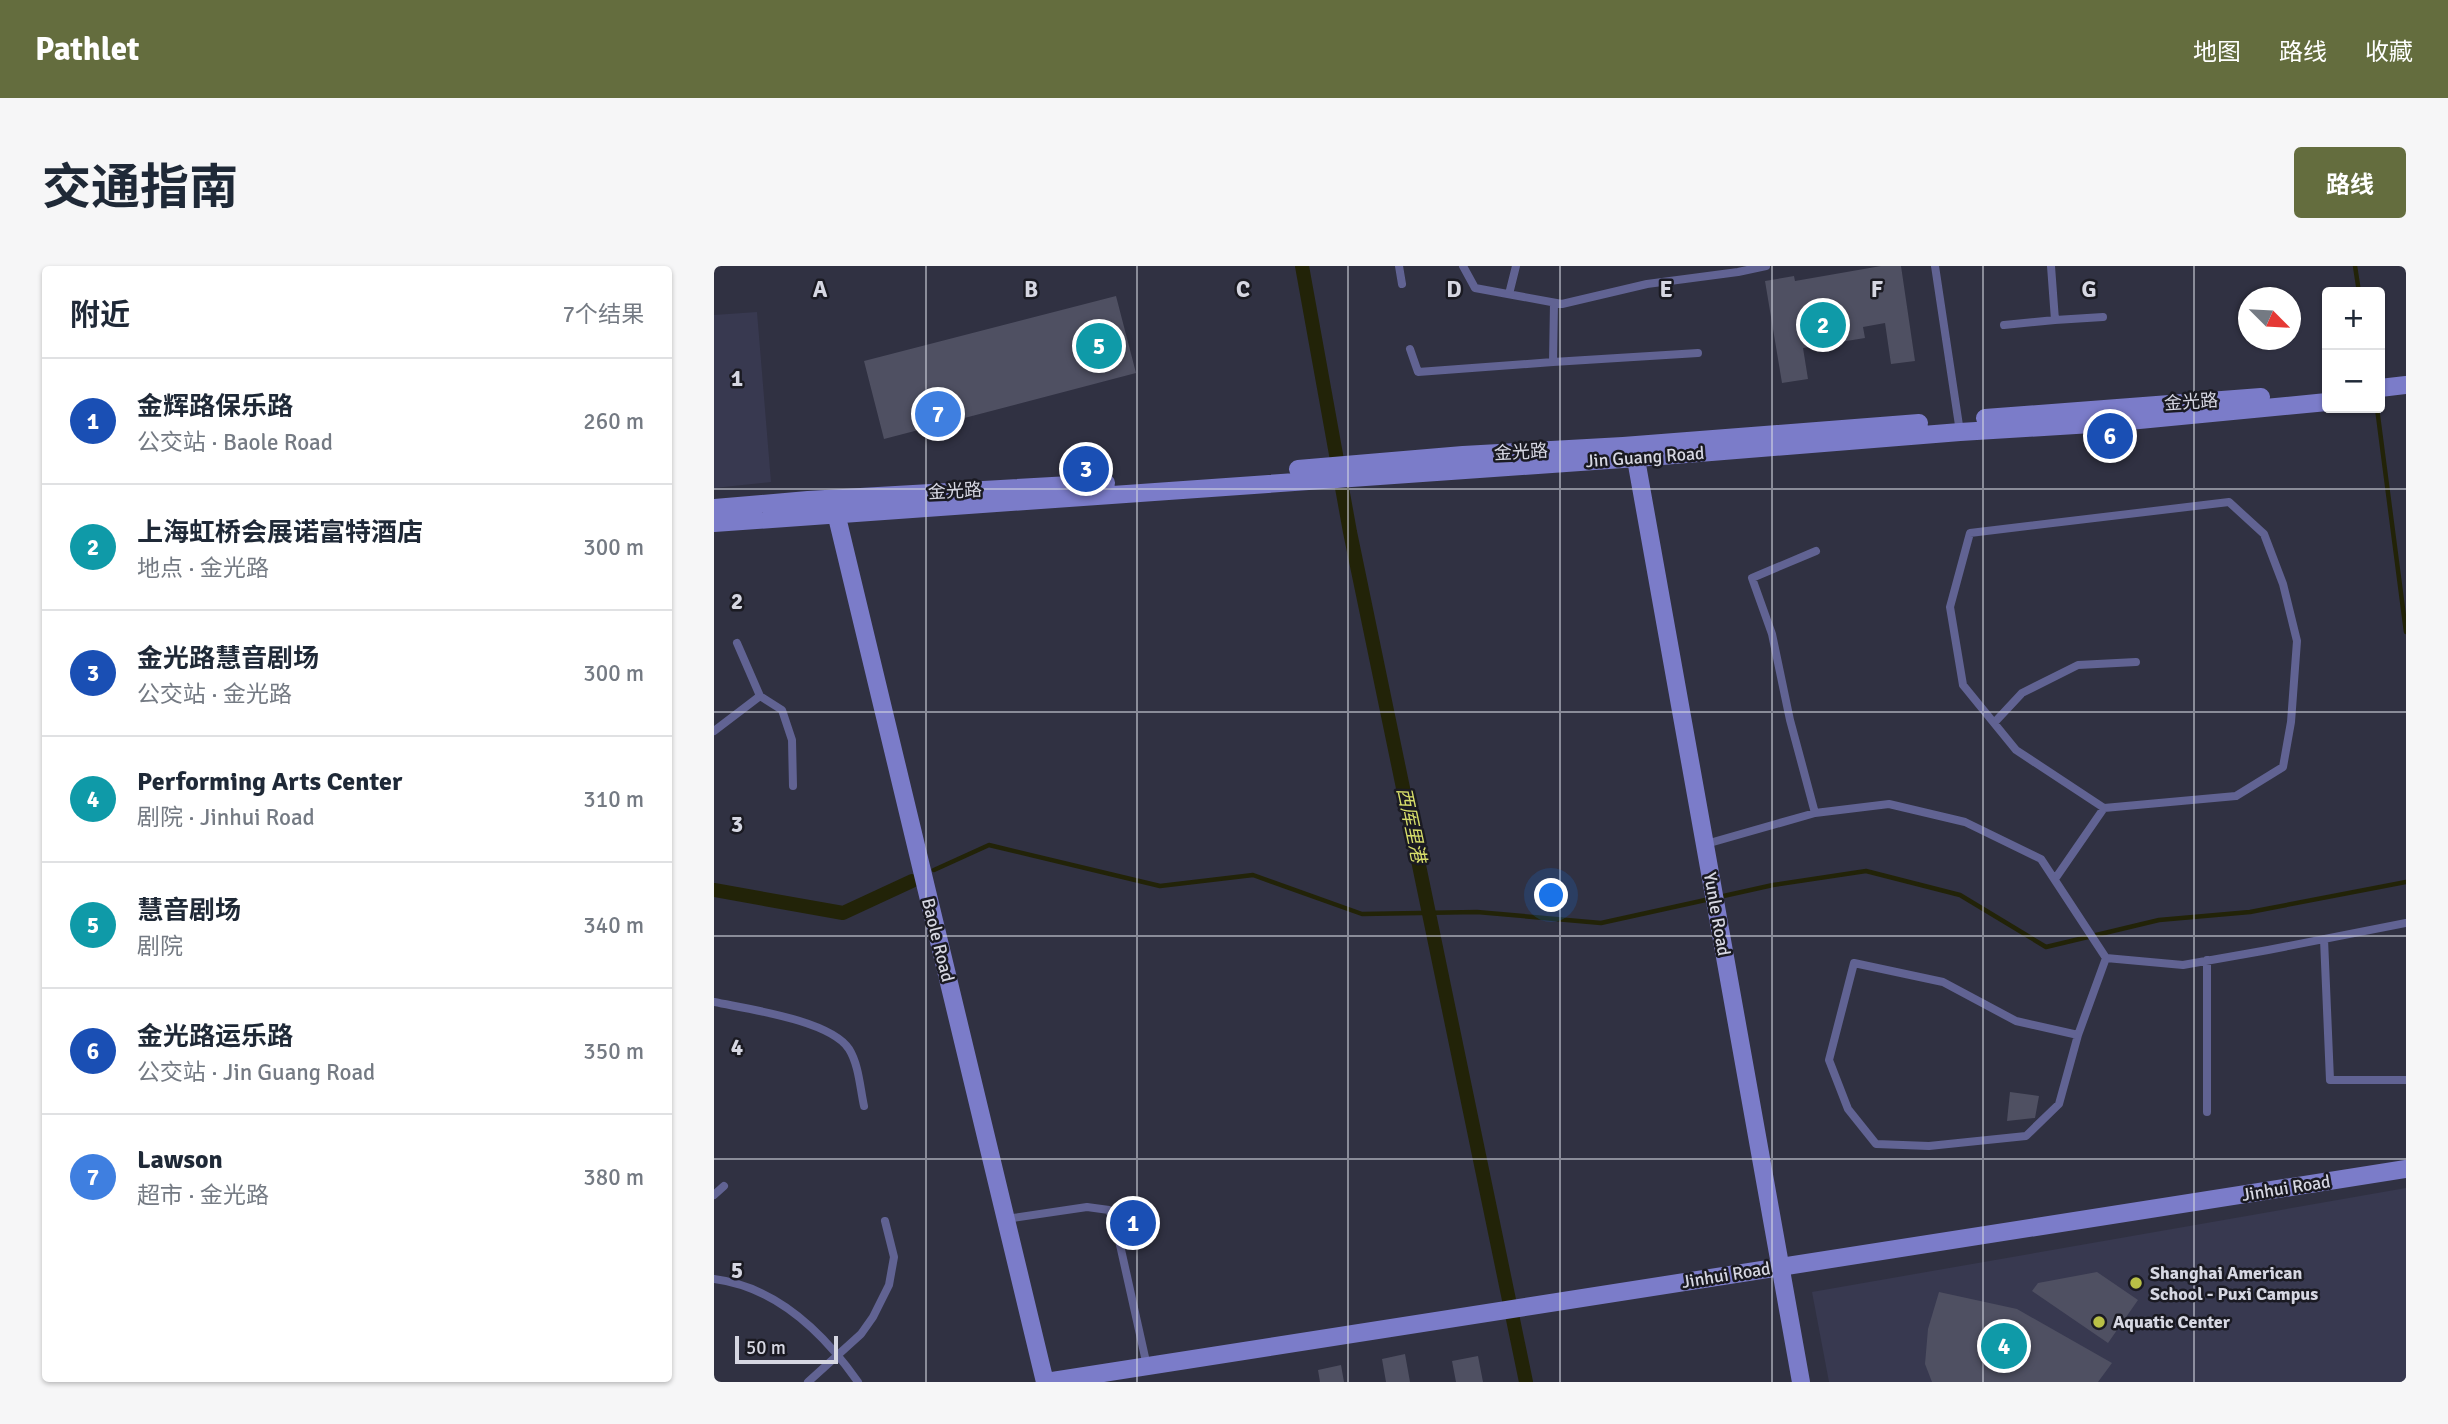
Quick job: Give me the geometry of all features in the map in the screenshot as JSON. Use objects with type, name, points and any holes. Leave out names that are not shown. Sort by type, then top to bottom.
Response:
[{"type":"street","points":[[2385,391],[2406,386]]},
{"type":"street","name":"金光路","points":[[1959,426],[2322,392]]},
{"type":"street","points":[[2385,392],[2406,396]]},
{"type":"street","name":"Jin Guang Road","points":[[832,506],[1328,479],[1371,470],[1959,426],[2108,423],[2322,402]]},
{"type":"street","name":"Yunle Road","points":[[1635,452],[1801,1382]]},
{"type":"street","name":"金光路","points":[[714,508],[832,506],[1308,468],[1371,470]]},
{"type":"street","points":[[714,523],[832,506]]},
{"type":"street","name":"Baole Road","points":[[832,506],[1046,1382]]},
{"type":"street","name":"Jinhui Road","points":[[1046,1382],[2406,1170]]},
{"type":"lane","points":[[1399,266],[1402,284]]},
{"type":"lane","points":[[1463,266],[1475,288],[1562,304],[1647,284],[1766,266]]},
{"type":"lane","points":[[1509,294],[1516,266]]},
{"type":"lane","points":[[1935,266],[1959,426]]},
{"type":"lane","points":[[2051,266],[2055,320]]},
{"type":"lane","points":[[1553,362],[1554,303]]},
{"type":"lane","points":[[2004,325],[2103,317]]},
{"type":"lane","points":[[1410,349],[1418,372],[1698,353]]},
{"type":"lane","points":[[2229,502],[2264,534],[2283,584],[2297,641],[2291,722],[2283,767],[2236,796],[2104,808],[2016,750],[1963,685],[1950,607],[1970,533],[2229,502]]},
{"type":"lane","points":[[1815,813],[1790,720],[1772,634],[1752,578],[1816,551]]},
{"type":"lane","points":[[737,643],[760,696],[782,710],[792,740],[793,786]]},
{"type":"lane","points":[[1994,723],[2022,693],[2078,665],[2136,662]]},
{"type":"lane","points":[[714,731],[760,696]]},
{"type":"lane","points":[[1705,844],[1815,813],[1889,804],[1965,822],[2041,859],[2106,958]]},
{"type":"lane","points":[[2055,879],[2104,808]]},
{"type":"lane","points":[[2106,958],[2183,965],[2406,923]]},
{"type":"lane","points":[[2324,939],[2330,1080],[2406,1080]]},
{"type":"lane","points":[[2078,1035],[2015,1021],[1943,982],[1854,963],[1829,1060],[1848,1109],[1876,1144],[1929,1146],[2026,1136],[2059,1104],[2078,1035],[2106,958]]},
{"type":"lane","points":[[2207,961],[2207,1112]]},
{"type":"lane","points":[[714,1002],[807,1023],[834,1035],[849,1048],[857,1068],[864,1107]]},
{"type":"lane","points":[[714,1195],[724,1186]]},
{"type":"lane","points":[[1006,1219],[1087,1207],[1109,1210],[1116,1227],[1147,1366]]},
{"type":"lane","points":[[808,1382],[861,1334],[889,1285],[894,1257],[885,1221]]},
{"type":"lane","points":[[714,1279],[735,1282],[771,1296],[806,1322],[838,1354],[858,1382]]},
{"type":"shaded area","points":[[757,312],[771,482],[714,488],[714,315]]},
{"type":"shaded area","name":"Shanghai American School - Puxi Campus","points":[[2406,1188],[2406,1382],[1829,1382],[1812,1292]]},
{"type":"building","points":[[1881,266],[1901,266],[1915,361],[1891,364],[1885,323],[1863,327],[1865,338],[1803,348],[1808,379],[1782,383],[1765,281],[1794,276],[1795,281]]},
{"type":"building","points":[[1116,296],[1136,373],[884,439],[864,361]]},
{"type":"building","points":[[2010,1092],[2039,1096],[2035,1118],[2007,1121]]},
{"type":"building","name":"Aquatic Center","points":[[2097,1272],[2138,1300],[2108,1343],[2032,1291],[2038,1283]]},
{"type":"building","points":[[1939,1292],[2017,1309],[2112,1363],[2098,1382],[1932,1382],[1925,1364],[1928,1329]]},
{"type":"building","points":[[1405,1354],[1410,1382],[1386,1382],[1382,1359]]},
{"type":"building","points":[[1478,1356],[1483,1382],[1456,1382],[1452,1361]]},
{"type":"building","points":[[1341,1365],[1344,1382],[1320,1382],[1318,1370]]},
{"type":"waterway","name":"西厍里港","points":[[1302,266],[1350,532],[1526,1382]]},
{"type":"waterway","points":[[2355,266],[2358,287]]},
{"type":"waterway","points":[[2378,413],[2406,632]]},
{"type":"waterway","points":[[934,870],[989,845],[1160,886],[1253,875],[1362,914],[1477,912],[1601,923],[1710,899]]},
{"type":"waterway","points":[[1719,897],[1773,885],[1866,871],[1960,895],[2046,947],[2159,920],[2250,912],[2406,882]]},
{"type":"waterway","points":[[714,890],[843,913],[912,881]]},
{"type":"place","name":"上海虹桥会展诺富特酒店","points":[[1823,325]]},
{"type":"place","name":"慧音剧场","points":[[1099,346]]},
{"type":"place","name":"Lawson","points":[[938,414]]},
{"type":"place","name":"金光路运乐路","points":[[2110,436]]},
{"type":"place","name":"金光路慧音剧场","points":[[1086,469]]},
{"type":"place","name":"金辉路保乐路","points":[[1133,1223]]},
{"type":"place","name":"Shanghai American School - Puxi Campus","points":[[2136,1283]]},
{"type":"place","name":"Aquatic Center","points":[[2099,1322]]},
{"type":"place","name":"Performing Arts Center","points":[[2004,1346]]}]
